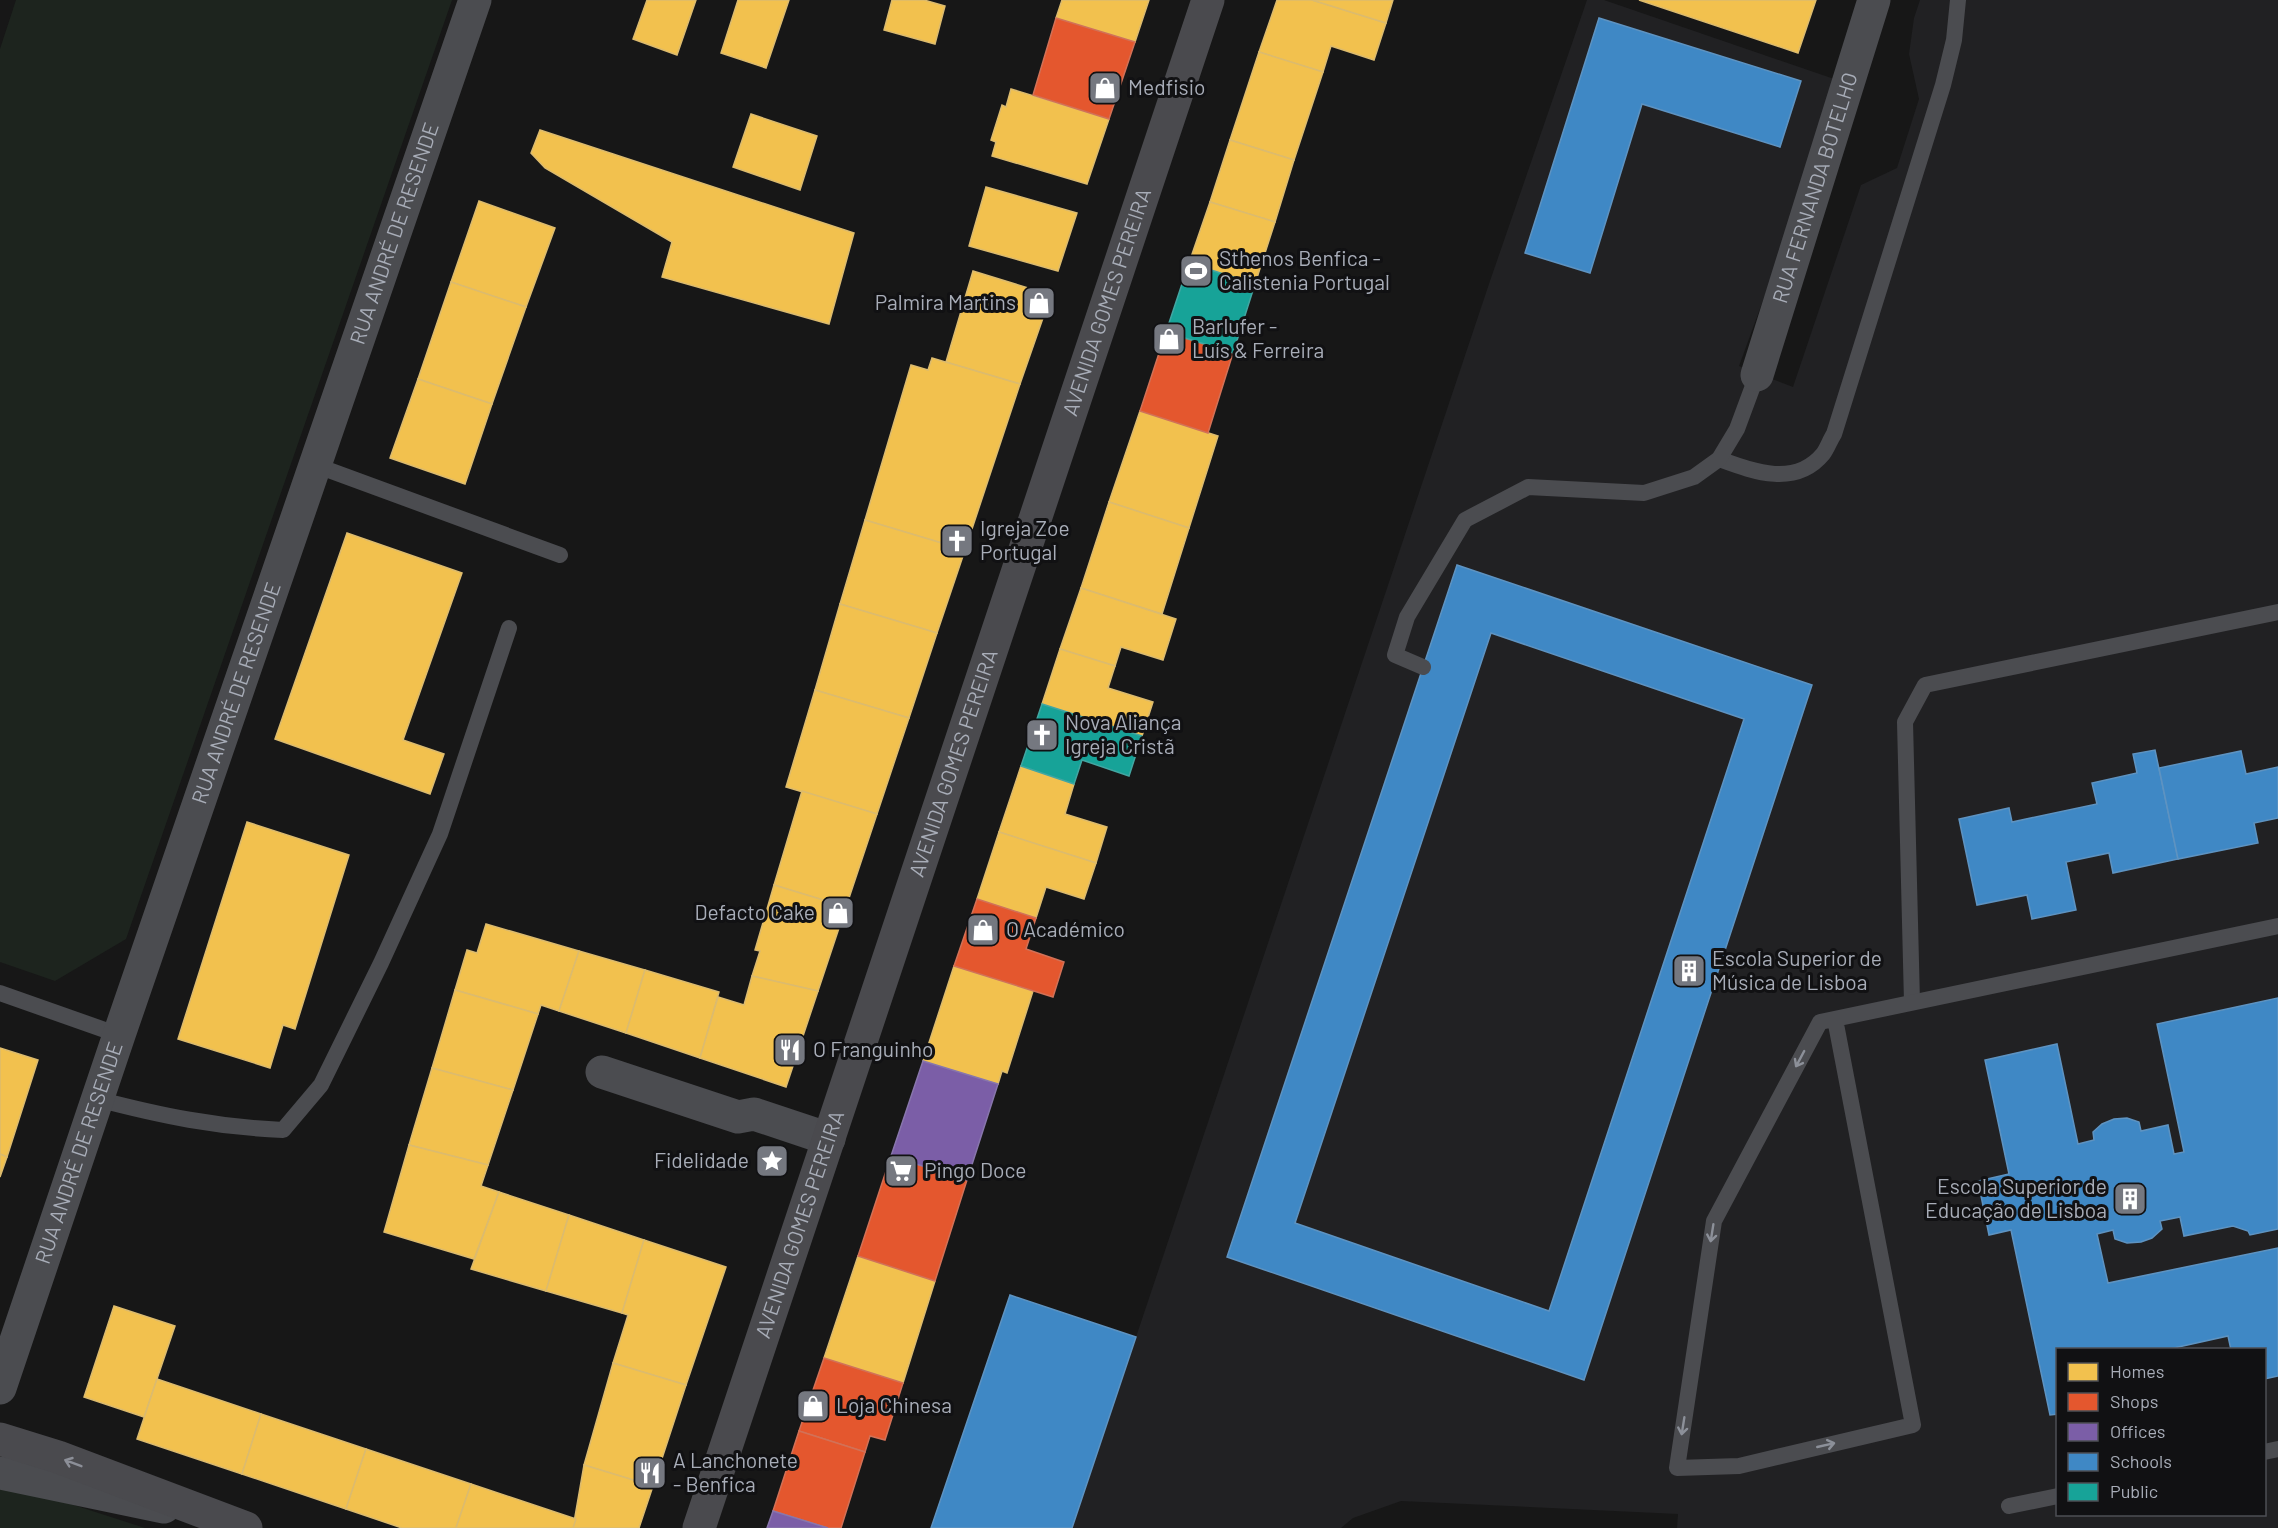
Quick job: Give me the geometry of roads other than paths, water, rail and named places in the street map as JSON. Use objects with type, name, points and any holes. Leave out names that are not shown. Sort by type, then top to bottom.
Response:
[{"type":"street","name":"RUA ANDRÉ DE RESENDE","points":[[0,1388],[475,0]]},
{"type":"street","name":"AVENIDA GOMES PEREIRA","points":[[699,1528],[1208,0]]},
{"type":"street","name":"RUA FERNANDA BOTELHO","points":[[1757,375],[1874,0]]},
{"type":"street","points":[[602,1072],[738,1117],[754,1114],[829,1139]]},
{"type":"street","points":[[0,1439],[58,1457],[246,1528]]},
{"type":"street","points":[[0,1473],[210,1516]]},
{"type":"lane","points":[[1719,459],[1760,474],[1787,475],[1807,468],[1823,454],[1834,434],[1943,85],[1954,40],[1958,0]]},
{"type":"lane","points":[[1423,667],[1395,655],[1407,617],[1465,520],[1528,487],[1644,493],[1694,477],[1719,459],[1737,429],[1757,375]]},
{"type":"lane","points":[[315,465],[560,555]]},
{"type":"lane","points":[[1912,1002],[1905,722],[1925,685],[2278,612]]},
{"type":"lane","points":[[97,1099],[162,1116],[233,1127],[283,1130],[321,1086],[440,834],[509,628]]},
{"type":"lane","points":[[1835,1019],[1913,1425],[1739,1466],[1677,1468],[1714,1221],[1820,1022],[2278,926]]},
{"type":"lane","points":[[0,993],[119,1035]]},
{"type":"lane","points":[[2009,1506],[2056,1496]]},
{"type":"place","name":"Medfisio","points":[[1105,88]]},
{"type":"place","name":"Sthenos Benfica - Calistenia Portugal","points":[[1196,271]]},
{"type":"place","name":"Palmira Martins","points":[[1039,303]]},
{"type":"place","name":"Barlufer - Luís & Ferreira","points":[[1169,339]]},
{"type":"place","name":"Igreja Zoe Portugal","points":[[957,541]]},
{"type":"place","name":"Nova Aliança Igreja Cristã","points":[[1042,735]]},
{"type":"place","name":"Defacto Cake","points":[[838,913]]},
{"type":"place","name":"O Académico","points":[[983,930]]},
{"type":"place","name":"Escola Superior de Música de Lisboa","points":[[1689,971]]},
{"type":"place","name":"O Franguinho","points":[[790,1050]]},
{"type":"place","name":"Fidelidade","points":[[772,1161]]},
{"type":"place","name":"Pingo Doce","points":[[901,1171]]},
{"type":"place","name":"Escola Superior de Educação de Lisboa","points":[[2130,1199]]},
{"type":"place","name":"Loja Chinesa","points":[[813,1406]]},
{"type":"place","name":"A Lanchonete - Benfica","points":[[650,1473]]}]
